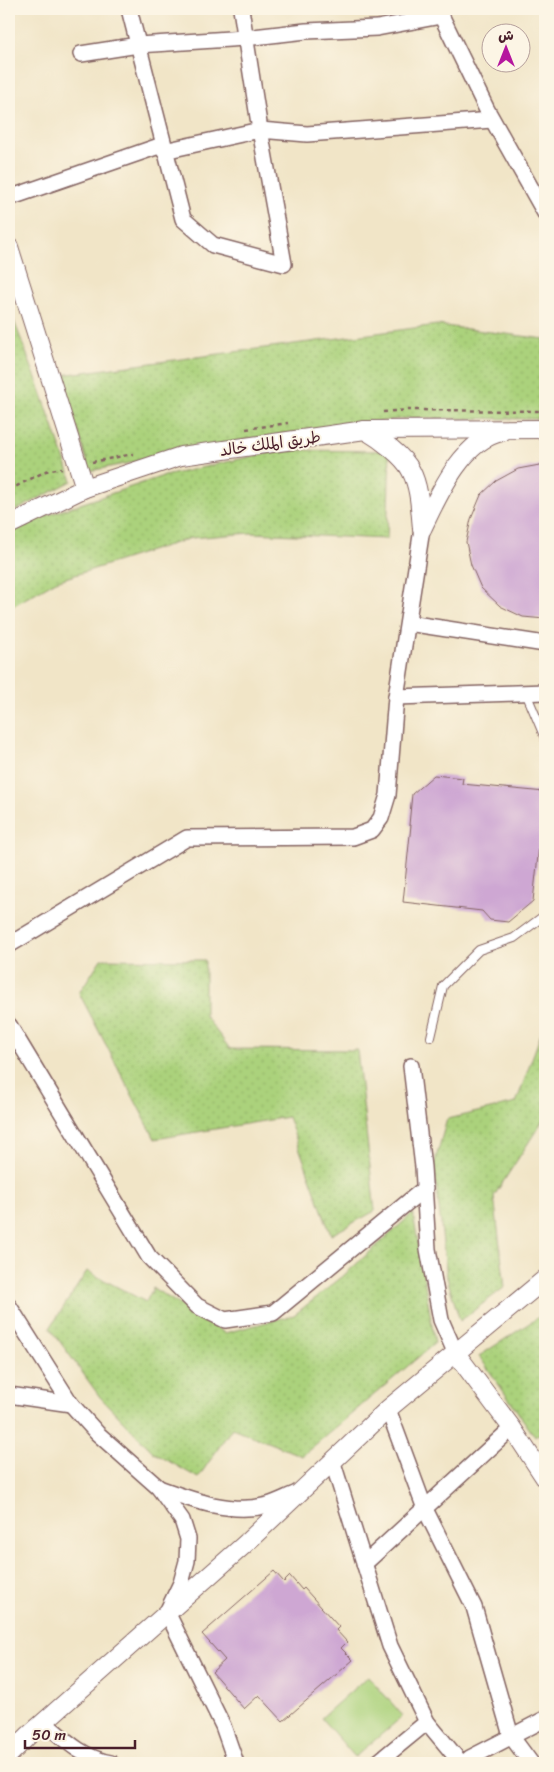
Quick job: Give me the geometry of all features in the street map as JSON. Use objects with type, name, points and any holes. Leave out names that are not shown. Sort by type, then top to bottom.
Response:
[{"type":"street","points":[[129,9],[163,148],[183,219],[213,246],[284,264],[241,9]]},
{"type":"street","points":[[81,54],[138,45],[245,38],[306,31],[377,28],[440,13],[492,120],[545,214]]},
{"type":"street","points":[[9,198],[163,148],[260,130],[307,134],[492,120]]},
{"type":"street","points":[[9,247],[85,488]]},
{"type":"street","points":[[422,529],[440,492],[463,458],[478,443],[499,432],[544,429]]},
{"type":"street","name":"طريق الملك خالد","points":[[9,525],[85,488],[181,456],[366,430],[544,429]]},
{"type":"street","points":[[9,945],[187,838],[353,837],[372,830],[381,818],[388,795],[396,697],[422,529],[419,499],[411,471],[387,444],[366,430]]},
{"type":"street","points":[[408,623],[545,644]]},
{"type":"street","points":[[396,697],[545,692]]},
{"type":"street","points":[[9,1025],[149,1257],[197,1306],[225,1320],[273,1313],[425,1188]]},
{"type":"street","points":[[411,1066],[425,1188],[428,1249],[441,1320],[455,1352],[512,1428],[545,1478]]},
{"type":"street","points":[[9,1755],[244,1545],[388,1409],[545,1279]]},
{"type":"street","points":[[9,1306],[71,1404],[97,1433],[159,1488],[182,1520],[188,1539],[187,1562],[181,1583],[167,1612]]},
{"type":"street","points":[[9,1395],[71,1404]]},
{"type":"street","points":[[388,1409],[425,1509],[474,1608],[511,1736],[531,1763]]},
{"type":"street","points":[[364,1564],[512,1428]]},
{"type":"street","points":[[332,1463],[390,1646],[426,1722],[463,1763],[545,1719]]},
{"type":"street","points":[[159,1488],[198,1502],[244,1509],[268,1505],[298,1492]]},
{"type":"street","points":[[167,1612],[223,1726],[236,1763]]},
{"type":"street","points":[[44,1722],[76,1750],[98,1761],[110,1763]]},
{"type":"street","points":[[378,1763],[426,1722]]},
{"type":"lane","points":[[526,692],[545,738]]},
{"type":"lane","points":[[431,1037],[443,986],[479,950],[514,938],[545,915]]},
{"type":"path","points":[[9,490],[46,471]]},
{"type":"green space","points":[[9,308],[72,481],[9,514]]},
{"type":"green space","points":[[437,325],[545,339],[545,419],[408,418],[252,438],[90,471],[61,375]]},
{"type":"green space","points":[[280,450],[390,451],[387,539],[251,533],[191,538],[56,581],[9,608],[9,534],[39,518],[160,477]]},
{"type":"green space","points":[[101,959],[205,960],[205,1016],[230,1049],[357,1050],[375,1211],[331,1235],[288,1117],[155,1139],[79,993]]},
{"type":"green space","points":[[545,1012],[545,1117],[494,1196],[505,1287],[460,1321],[447,1278],[434,1165],[447,1119],[516,1103],[543,1028]]},
{"type":"green space","points":[[413,1213],[435,1343],[302,1456],[232,1428],[198,1478],[153,1452],[100,1397],[50,1328],[87,1271],[146,1302],[153,1288],[225,1333],[294,1315],[342,1277]]},
{"type":"green space","points":[[545,1313],[545,1430],[535,1437],[479,1356]]},
{"type":"green space","points":[[368,1676],[403,1716],[355,1757],[321,1718]]},
{"type":"building","points":[[545,464],[545,619],[523,617],[500,606],[481,588],[471,565],[466,542],[471,519],[481,495],[496,481],[518,469]]},
{"type":"building","points":[[434,775],[463,778],[462,784],[545,792],[533,901],[508,922],[490,920],[482,911],[403,902],[411,825],[409,825],[412,794]]},
{"type":"building","points":[[274,1571],[284,1582],[290,1576],[302,1590],[304,1588],[339,1627],[336,1630],[347,1642],[341,1648],[353,1660],[283,1721],[259,1695],[244,1709],[212,1672],[225,1660],[202,1634]]}]
